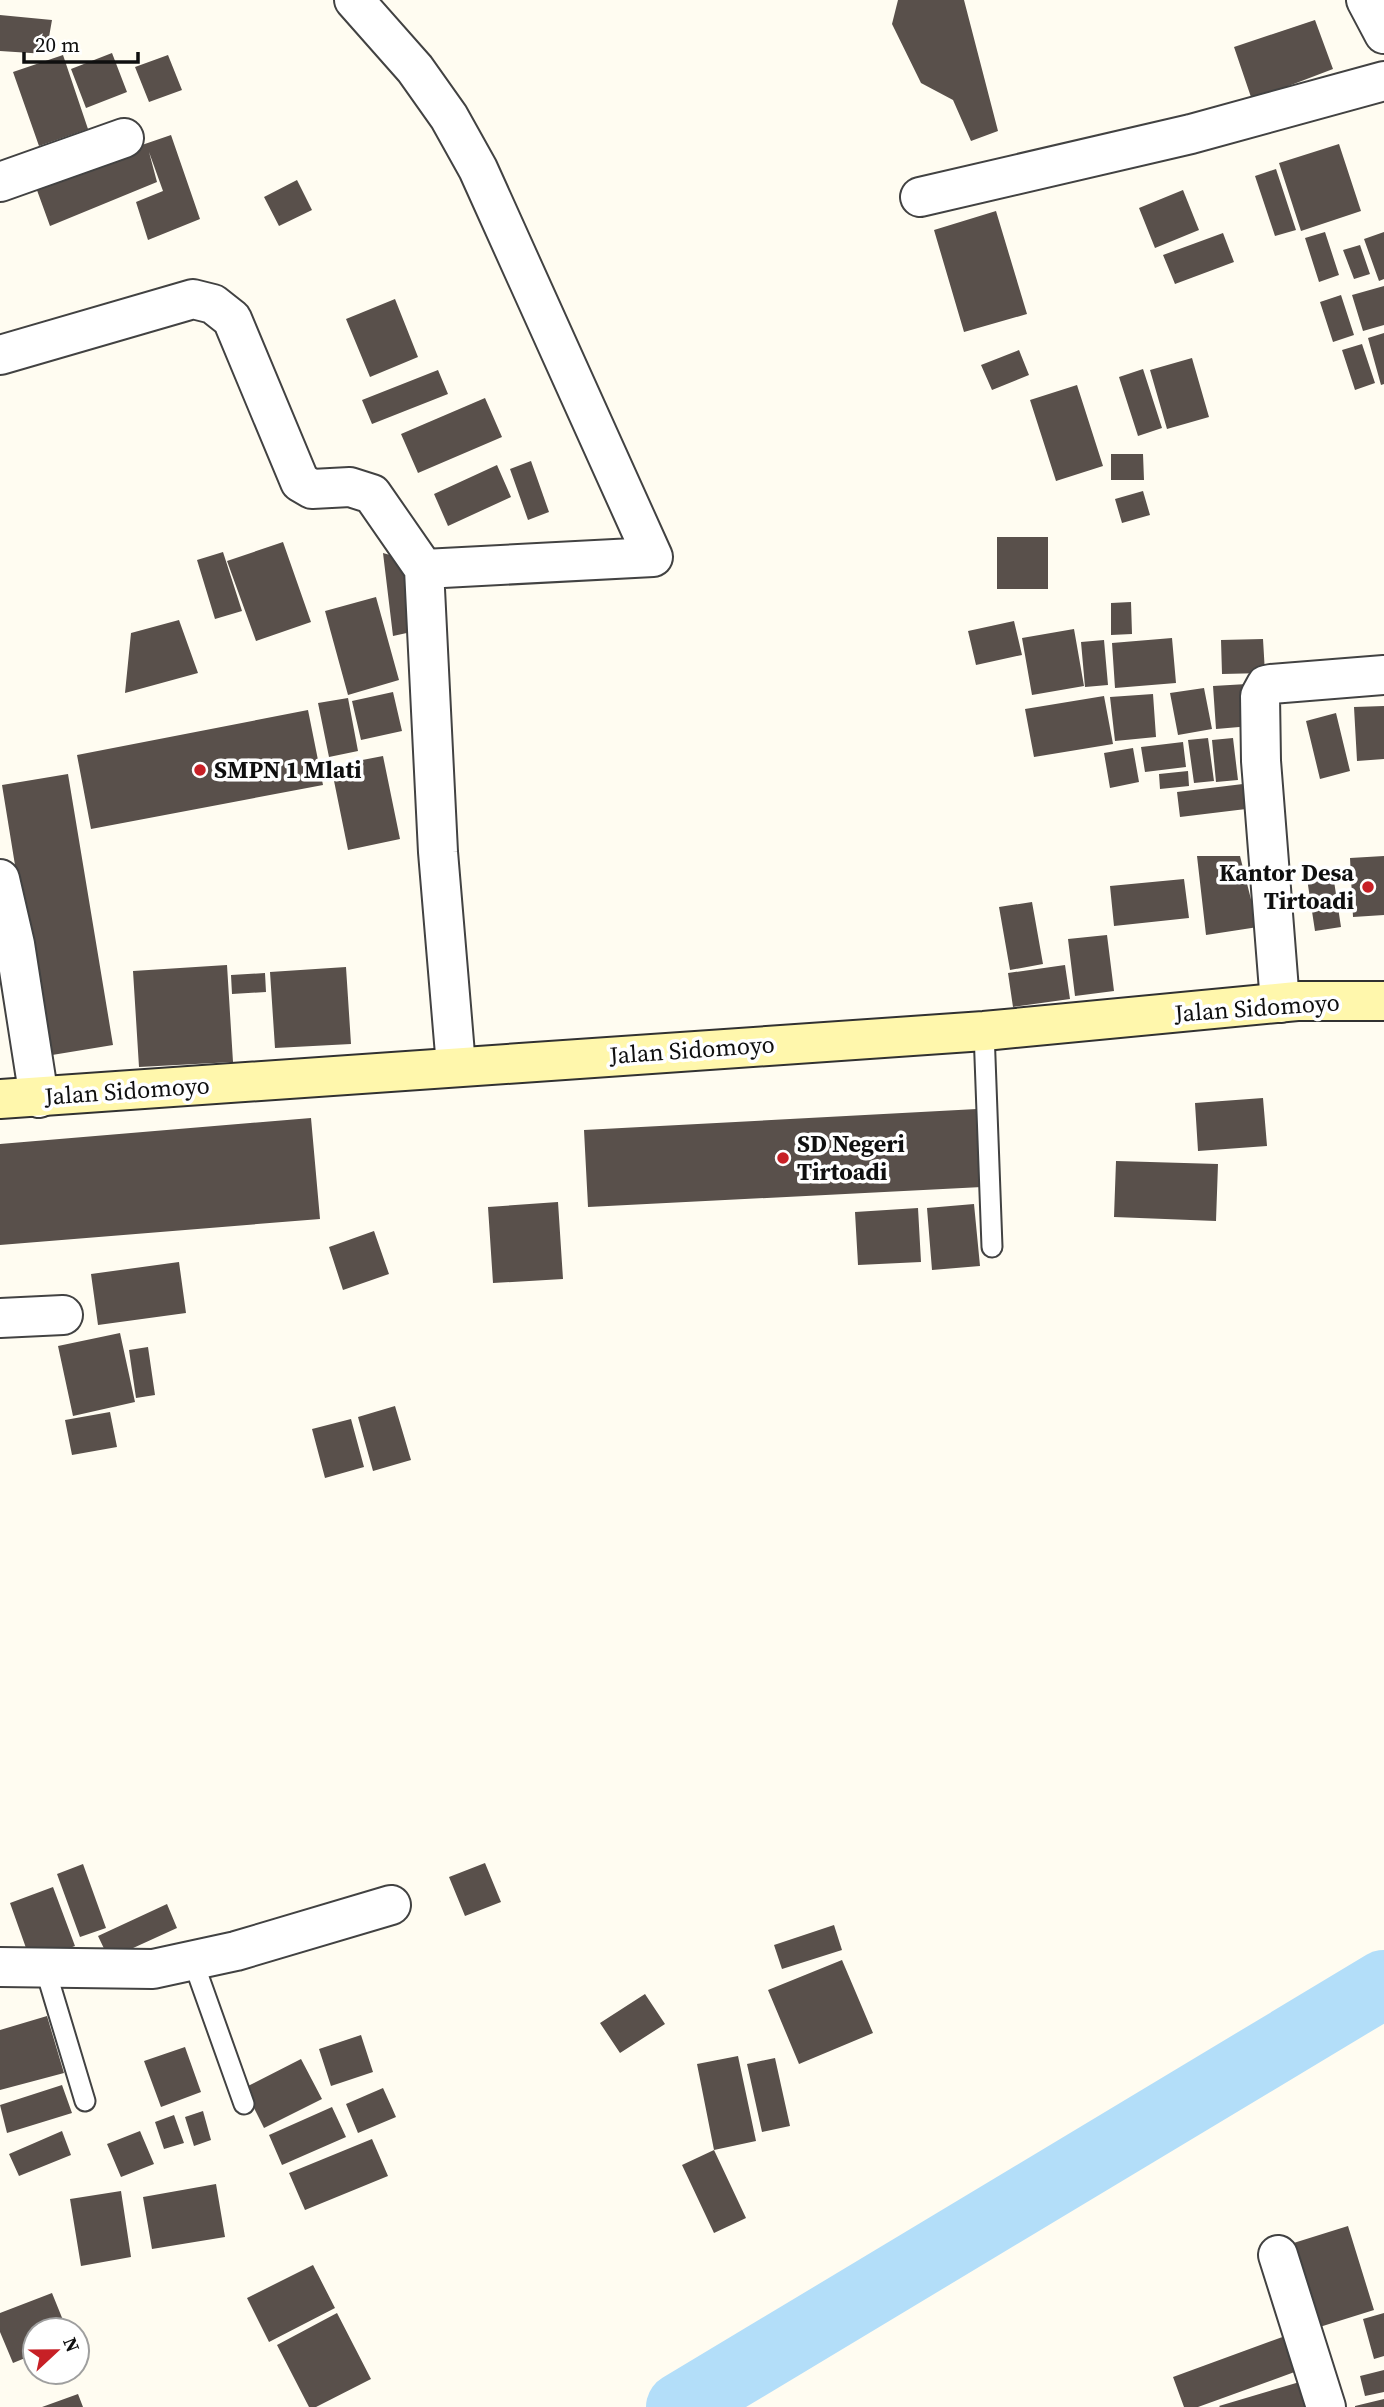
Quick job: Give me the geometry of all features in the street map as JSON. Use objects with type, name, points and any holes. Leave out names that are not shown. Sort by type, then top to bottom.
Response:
[{"type":"main road","name":"Jalan Sidomoyo","points":[[0,1100],[984,1031],[1280,1003],[1384,1001]]},
{"type":"street","points":[[354,0],[415,69],[449,117],[478,169],[653,557],[424,569]]},
{"type":"street","points":[[1366,0],[1384,34]]},
{"type":"street","points":[[919,197],[1191,134],[1384,81]]},
{"type":"street","points":[[0,181],[124,138]]},
{"type":"street","points":[[0,355],[193,299],[213,304],[232,318],[300,482],[312,489],[350,487],[373,494],[424,569],[438,852],[456,1066]]},
{"type":"street","points":[[1280,1003],[1261,761],[1260,695],[1266,685],[1271,684],[1384,675]]},
{"type":"street","points":[[0,879],[15,944],[40,1098]]},
{"type":"street","points":[[0,1318],[63,1315]]},
{"type":"street","points":[[0,1967],[153,1969],[236,1951],[391,1905]]},
{"type":"street","points":[[1278,2255],[1325,2407]]},
{"type":"lane","points":[[984,1031],[992,1247]]},
{"type":"lane","points":[[193,1961],[244,2104]]},
{"type":"lane","points":[[45,1968],[85,2101]]},
{"type":"building","points":[[898,0],[964,0],[998,131],[971,141],[953,100],[921,83],[892,24]]},
{"type":"building","points":[[0,15],[52,20],[46,54],[0,51]]},
{"type":"building","points":[[1315,20],[1333,69],[1252,100],[1234,47]]},
{"type":"building","points":[[112,53],[127,92],[86,108],[71,69]]},
{"type":"building","points":[[63,55],[88,129],[39,146],[13,72]]},
{"type":"building","points":[[168,55],[182,90],[149,102],[135,67]]},
{"type":"building","points":[[171,135],[200,219],[148,240],[136,202],[163,191],[149,152],[157,182],[50,226],[34,182]]},
{"type":"building","points":[[1339,144],[1361,211],[1301,231],[1279,163]]},
{"type":"building","points":[[1276,169],[1296,230],[1275,236],[1255,176]]},
{"type":"building","points":[[297,180],[312,210],[279,226],[264,197]]},
{"type":"building","points":[[1183,190],[1199,230],[1155,248],[1139,208]]},
{"type":"building","points":[[996,211],[1027,314],[964,332],[934,230]]},
{"type":"building","points":[[1325,232],[1339,275],[1319,282],[1305,238]]},
{"type":"building","points":[[1384,232],[1384,279],[1379,281],[1364,239]]},
{"type":"building","points":[[1223,233],[1234,262],[1175,284],[1163,255]]},
{"type":"building","points":[[1360,245],[1370,274],[1354,279],[1343,250]]},
{"type":"building","points":[[1384,286],[1384,325],[1363,331],[1352,295]]},
{"type":"building","points":[[1341,295],[1354,335],[1333,342],[1320,302]]},
{"type":"building","points":[[395,299],[418,357],[370,377],[346,319]]},
{"type":"building","points":[[1384,333],[1384,384],[1381,385],[1368,338]]},
{"type":"building","points":[[1362,344],[1375,383],[1355,390],[1342,350]]},
{"type":"building","points":[[1019,350],[1029,375],[992,390],[981,365]]},
{"type":"building","points":[[1192,358],[1209,417],[1167,429],[1150,370]]},
{"type":"building","points":[[1143,369],[1162,428],[1138,436],[1119,377]]},
{"type":"building","points":[[438,370],[448,394],[372,424],[362,400]]},
{"type":"building","points":[[1077,385],[1103,466],[1056,481],[1030,400]]},
{"type":"building","points":[[485,398],[502,437],[418,473],[401,434]]},
{"type":"building","points":[[1111,454],[1143,454],[1144,480],[1111,480]]},
{"type":"building","points":[[531,461],[549,512],[528,520],[510,469]]},
{"type":"building","points":[[497,465],[511,497],[448,526],[434,494]]},
{"type":"building","points":[[1143,491],[1150,515],[1122,523],[1115,499]]},
{"type":"building","points":[[997,537],[1048,537],[1048,589],[997,589]]},
{"type":"building","points":[[283,542],[311,622],[256,641],[227,561]]},
{"type":"building","points":[[223,552],[242,611],[215,619],[197,560]]},
{"type":"building","points":[[383,553],[411,561],[425,629],[393,636]]},
{"type":"building","points":[[376,597],[399,680],[348,695],[325,611]]},
{"type":"building","points":[[1131,602],[1132,634],[1111,635],[1111,603]]},
{"type":"building","points":[[179,620],[198,673],[125,693],[131,633]]},
{"type":"building","points":[[1014,621],[1022,655],[976,665],[968,631]]},
{"type":"building","points":[[1074,629],[1084,686],[1032,695],[1022,638]]},
{"type":"building","points":[[1172,638],[1176,683],[1115,688],[1112,643]]},
{"type":"building","points":[[1263,639],[1265,673],[1222,674],[1221,640]]},
{"type":"building","points":[[1104,640],[1108,685],[1085,687],[1081,642]]},
{"type":"building","points":[[1247,684],[1251,726],[1216,729],[1213,686]]},
{"type":"building","points":[[1204,688],[1212,729],[1178,735],[1170,693]]},
{"type":"building","points":[[393,692],[402,731],[361,740],[352,701]]},
{"type":"building","points":[[1153,694],[1156,737],[1115,741],[1110,697]]},
{"type":"building","points":[[1104,696],[1113,744],[1034,757],[1025,709]]},
{"type":"building","points":[[348,698],[358,751],[329,757],[318,703]]},
{"type":"building","points":[[1384,706],[1384,759],[1357,761],[1354,707]]},
{"type":"building","name":"SMPN 1 Mlati","points":[[308,710],[323,785],[91,829],[77,755]]},
{"type":"building","points":[[1336,713],[1350,771],[1320,779],[1306,721]]},
{"type":"building","points":[[1208,738],[1214,781],[1194,783],[1188,740]]},
{"type":"building","points":[[1233,738],[1238,780],[1216,782],[1212,740]]},
{"type":"building","points":[[1183,742],[1186,767],[1145,772],[1141,747]]},
{"type":"building","points":[[1133,748],[1139,782],[1110,788],[1104,753]]},
{"type":"building","points":[[383,756],[400,839],[348,850],[331,766]]},
{"type":"building","points":[[1188,771],[1189,786],[1160,789],[1159,774]]},
{"type":"building","points":[[68,774],[113,1045],[46,1056],[2,785]]},
{"type":"building","points":[[1243,784],[1246,809],[1180,817],[1177,792]]},
{"type":"building","points":[[1197,856],[1240,856],[1258,927],[1206,935]]},
{"type":"building","name":"Kantor Desa Tirtoadi","points":[[1384,856],[1384,915],[1353,917],[1350,858]]},
{"type":"building","points":[[1332,868],[1341,927],[1315,931],[1306,872]]},
{"type":"building","points":[[1184,879],[1189,918],[1114,926],[1110,886]]},
{"type":"building","points":[[1032,902],[1043,964],[1010,970],[999,907]]},
{"type":"building","points":[[1107,935],[1114,991],[1075,996],[1068,939]]},
{"type":"building","points":[[227,965],[233,1062],[139,1067],[133,971]]},
{"type":"building","points":[[1065,965],[1070,999],[1013,1007],[1008,973]]},
{"type":"building","points":[[346,967],[351,1044],[275,1048],[270,972]]},
{"type":"building","points":[[265,973],[266,992],[232,994],[231,975]]},
{"type":"building","points":[[1263,1098],[1267,1146],[1198,1151],[1195,1103]]},
{"type":"building","name":"SD Negeri Tirtoadi","points":[[977,1109],[982,1187],[588,1207],[584,1130]]},
{"type":"building","points":[[311,1118],[320,1219],[0,1245],[0,1144]]},
{"type":"building","points":[[1116,1161],[1218,1164],[1216,1221],[1114,1217]]},
{"type":"building","points":[[558,1202],[563,1279],[493,1283],[488,1207]]},
{"type":"building","points":[[974,1204],[980,1266],[932,1270],[927,1208]]},
{"type":"building","points":[[918,1208],[921,1262],[858,1265],[855,1212]]},
{"type":"building","points":[[374,1231],[389,1274],[343,1290],[329,1247]]},
{"type":"building","points":[[179,1262],[186,1313],[98,1325],[91,1274]]},
{"type":"building","points":[[120,1333],[135,1402],[73,1416],[58,1346]]},
{"type":"building","points":[[148,1347],[155,1395],[136,1398],[129,1350]]},
{"type":"building","points":[[395,1406],[411,1460],[373,1471],[358,1417]]},
{"type":"building","points":[[110,1412],[117,1447],[72,1455],[65,1420]]},
{"type":"building","points":[[351,1419],[364,1467],[325,1478],[312,1429]]},
{"type":"building","points":[[485,1863],[501,1902],[465,1916],[449,1877]]},
{"type":"building","points":[[83,1864],[106,1928],[80,1937],[57,1874]]},
{"type":"building","points":[[53,1887],[75,1946],[31,1962],[10,1903]]},
{"type":"building","points":[[167,1904],[177,1928],[109,1959],[98,1936]]},
{"type":"building","points":[[834,1925],[842,1950],[782,1969],[774,1945]]},
{"type":"building","points":[[842,1960],[873,2033],[799,2064],[768,1990]]},
{"type":"building","points":[[645,1994],[665,2024],[620,2053],[600,2023]]},
{"type":"building","points":[[47,2016],[64,2073],[0,2090],[0,2030]]},
{"type":"building","points":[[361,2035],[373,2072],[331,2086],[319,2049]]},
{"type":"building","points":[[185,2047],[201,2092],[161,2107],[144,2061]]},
{"type":"building","points":[[738,2056],[756,2141],[714,2150],[697,2064]]},
{"type":"building","points":[[775,2058],[790,2126],[762,2132],[747,2064]]},
{"type":"building","points":[[301,2059],[322,2099],[264,2128],[244,2088]]},
{"type":"building","points":[[62,2085],[72,2113],[7,2133],[0,2105]]},
{"type":"building","points":[[383,2088],[396,2117],[358,2133],[346,2104]]},
{"type":"building","points":[[332,2107],[346,2137],[282,2165],[269,2135]]},
{"type":"building","points":[[203,2111],[211,2140],[194,2146],[185,2117]]},
{"type":"building","points":[[174,2115],[184,2143],[164,2149],[155,2122]]},
{"type":"building","points":[[62,2131],[71,2155],[19,2176],[9,2154]]},
{"type":"building","points":[[140,2131],[154,2164],[121,2177],[107,2144]]},
{"type":"building","points":[[372,2139],[388,2176],[305,2210],[289,2173]]},
{"type":"building","points":[[714,2150],[746,2218],[714,2233],[682,2165]]},
{"type":"building","points":[[216,2184],[225,2237],[152,2249],[143,2197]]},
{"type":"building","points":[[121,2191],[131,2257],[81,2266],[70,2199]]},
{"type":"building","points":[[1348,2226],[1374,2310],[1310,2330],[1284,2246]]},
{"type":"building","points":[[313,2265],[335,2308],[269,2342],[247,2298]]},
{"type":"building","points":[[52,2293],[61,2316],[21,2316],[21,2360],[13,2363],[0,2332],[0,2313]]},
{"type":"building","points":[[337,2313],[371,2379],[316,2407],[309,2407],[277,2345]]},
{"type":"building","points":[[1384,2313],[1384,2356],[1374,2359],[1363,2319]]},
{"type":"building","points":[[1288,2335],[1300,2370],[1198,2407],[1184,2407],[1173,2377]]},
{"type":"building","points":[[1384,2370],[1384,2392],[1365,2396],[1360,2376]]},
{"type":"building","points":[[1313,2378],[1322,2407],[1219,2406]]},
{"type":"building","points":[[78,2394],[83,2407],[42,2407]]},
{"type":"building","points":[[1384,2399],[1384,2407],[1355,2407],[1355,2406]]},
{"type":"waterway","points":[[680,2407],[1384,1984]]},
{"type":"place","name":"SMPN 1 Mlati","points":[[200,770]]},
{"type":"place","name":"Kantor Desa Tirtoadi","points":[[1368,887]]},
{"type":"place","name":"SD Negeri Tirtoadi","points":[[783,1158]]}]
